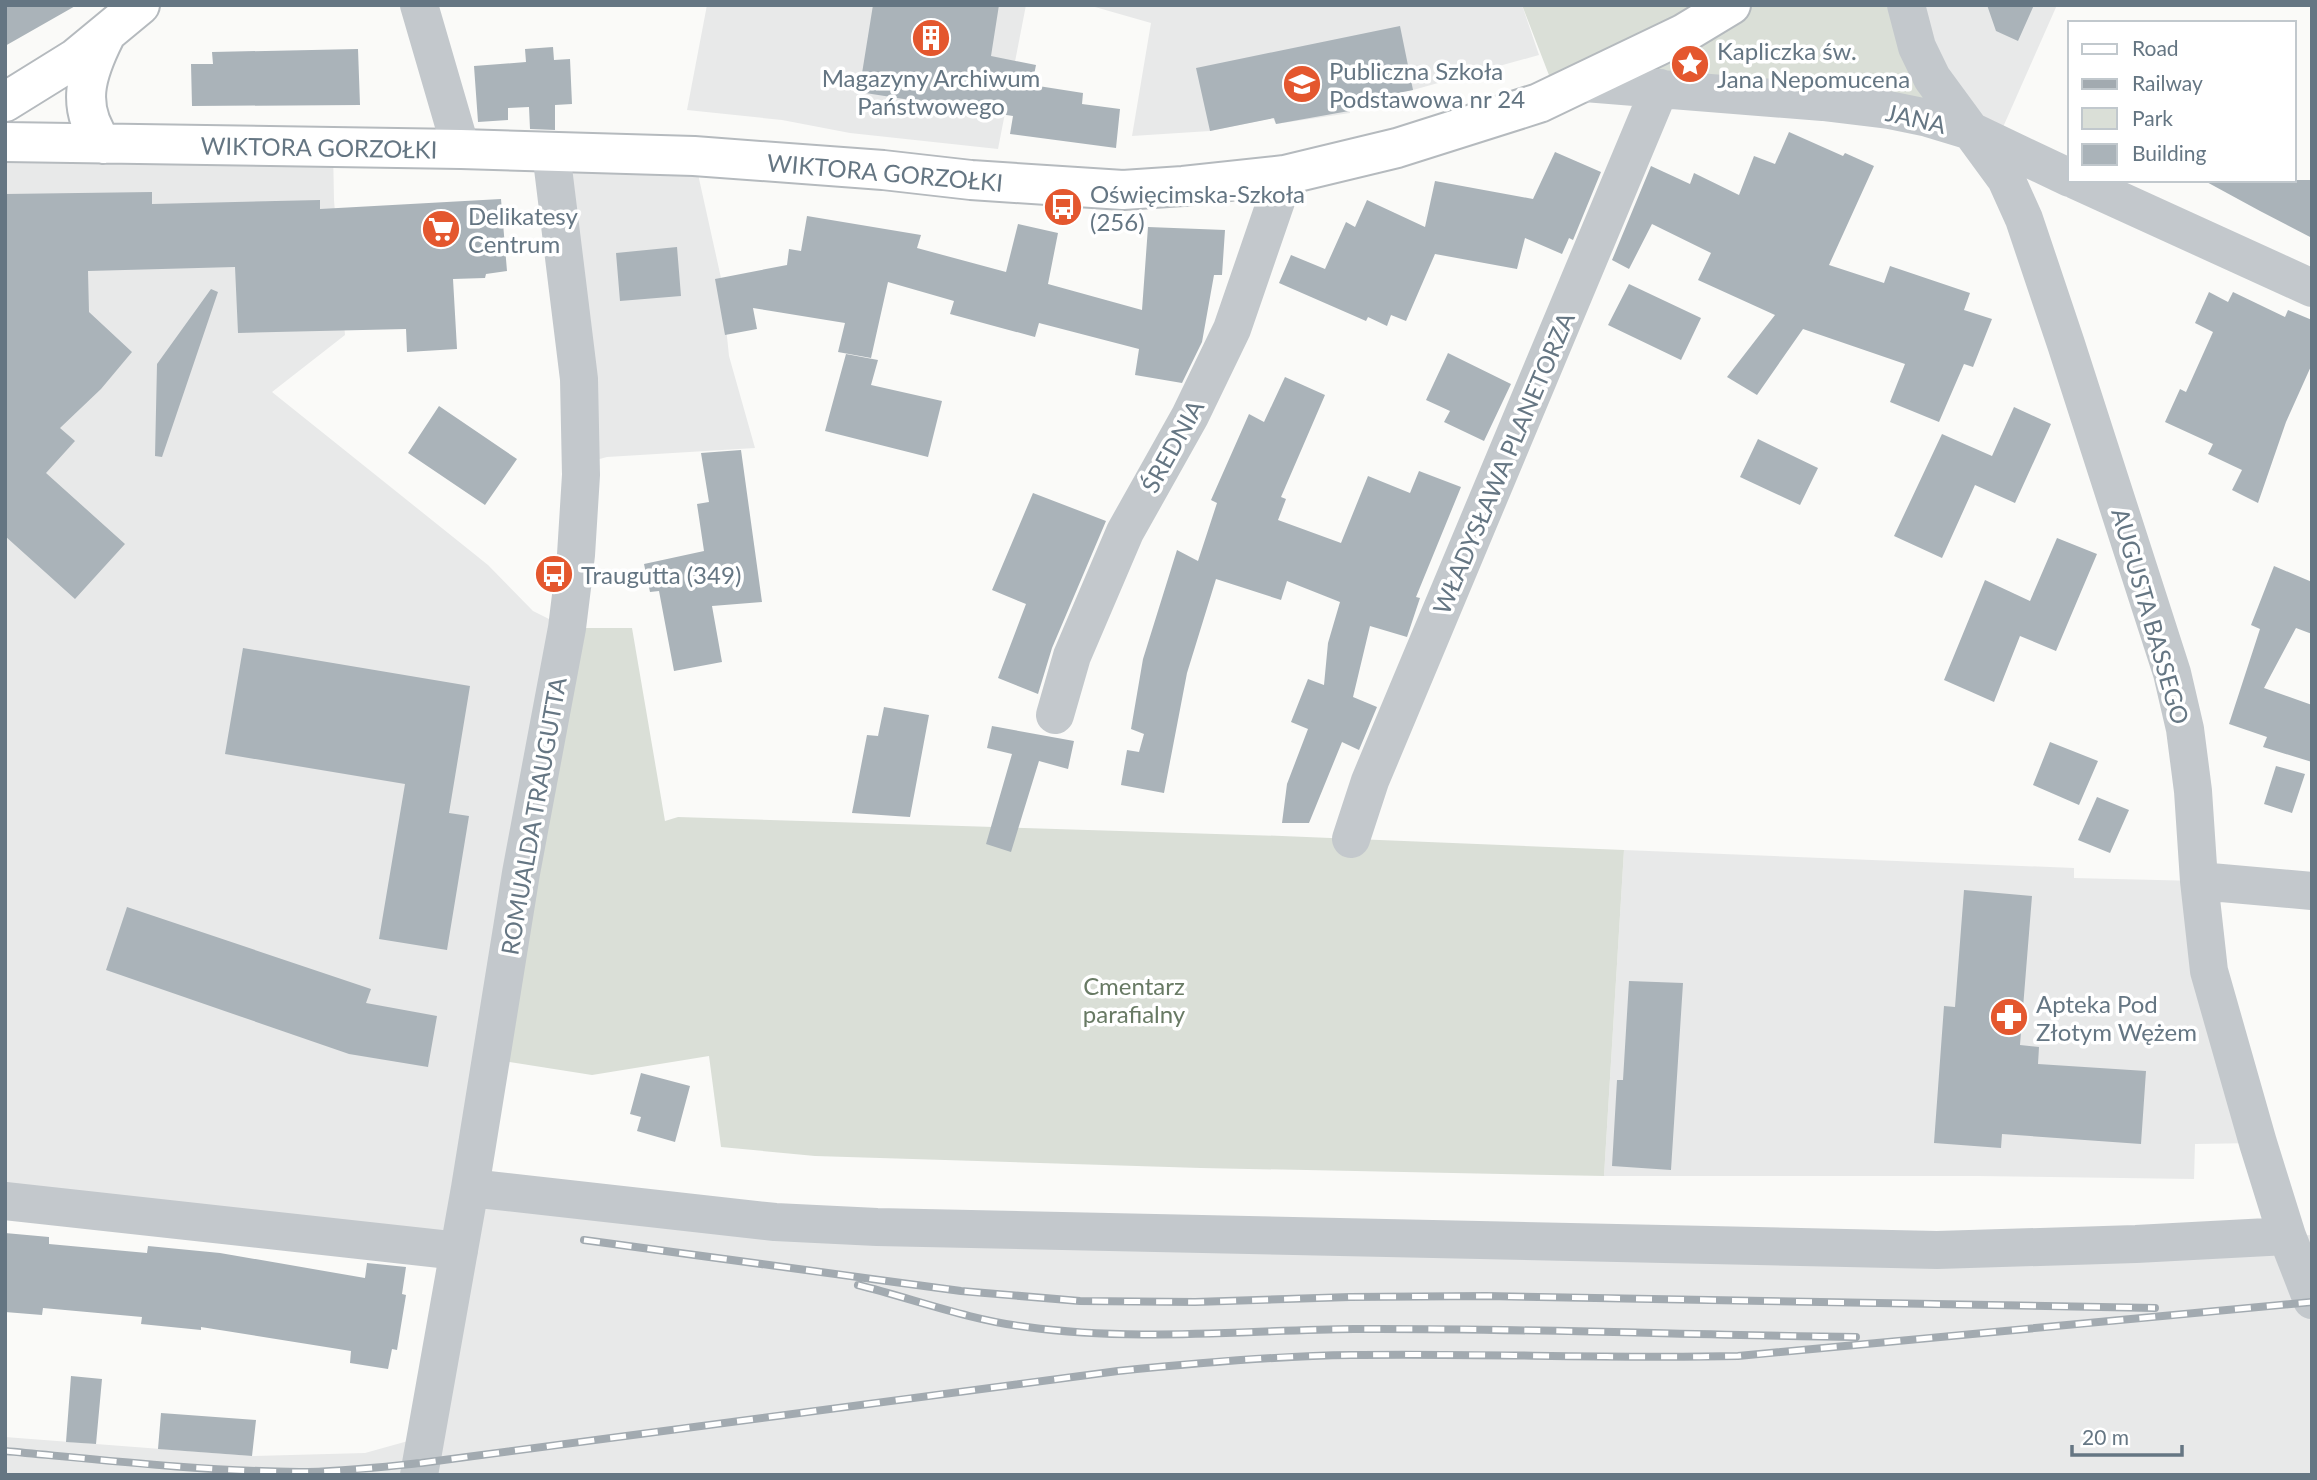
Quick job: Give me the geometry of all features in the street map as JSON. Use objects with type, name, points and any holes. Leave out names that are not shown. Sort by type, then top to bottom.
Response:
[{"type":"main road","points":[[5,102],[76,58],[141,5]]},
{"type":"main road","name":"WIKTORA GORZOŁKI","points":[[5,142],[461,149],[694,156],[1123,190],[1184,186],[1285,175],[1397,148],[1539,103],[1683,34],[1731,5]]},
{"type":"main road","points":[[103,144],[88,120],[86,107],[87,83],[94,57],[105,36]]},
{"type":"street","points":[[419,5],[461,149]]},
{"type":"street","name":"AUGUSTA BASSEGO","points":[[1906,5],[1917,47],[1932,78],[2006,179],[2024,219],[2172,673],[2185,729],[2193,791],[2209,971],[2248,1111],[2287,1236],[2312,1300]]},
{"type":"street","name":"JANA","points":[[1585,83],[1823,102],[1889,110],[1971,131],[2068,177]]},
{"type":"street","name":"WŁADYSŁAWA PLANETORZA","points":[[1350,839],[1370,781],[1660,88]]},
{"type":"street","name":"ROMUALDA TRAUGUTTA","points":[[419,1475],[470,1188],[521,873],[567,628],[576,555],[581,475],[579,379],[551,152]]},
{"type":"street","name":"ŚREDNIA","points":[[1055,715],[1072,656],[1125,532],[1190,416],[1232,329],[1285,175]]},
{"type":"street","points":[[2079,182],[2312,288]]},
{"type":"street","points":[[2199,881],[2312,891]]},
{"type":"street","points":[[470,1188],[775,1222],[877,1227],[1937,1250],[2287,1236]]},
{"type":"street","points":[[5,1201],[459,1251]]},
{"type":"shaded area","points":[[707,5],[1026,5],[998,149],[850,133],[782,120],[687,110]]},
{"type":"shaded area","points":[[1088,5],[1522,5],[1539,55],[1413,90],[1349,103],[1350,113],[1276,124],[1273,118],[1210,131],[1132,136],[1151,23]]},
{"type":"shaded area","points":[[1906,5],[2057,5],[1996,143]]},
{"type":"shaded area","points":[[5,142],[333,148],[334,200],[345,335],[272,392],[488,565],[533,611],[567,628],[470,1188],[648,1208],[2136,1244],[2312,1235],[2312,1475],[5,1475],[5,1437],[252,1456],[365,1453],[426,1436],[459,1252],[5,1201]]},
{"type":"shaded area","points":[[551,152],[694,156],[721,278],[729,356],[755,448],[607,457],[581,464]]},
{"type":"shaded area","points":[[1624,850],[2074,868],[2074,878],[2199,881],[2258,1143],[2195,1144],[2194,1179],[1604,1176]]},
{"type":"green space","points":[[1522,5],[1906,5],[1947,101],[1557,96]]},
{"type":"green space","name":"Cmentarz parafialny","points":[[567,628],[632,628],[665,821],[678,817],[1624,850],[1604,1176],[1201,1168],[815,1156],[721,1147],[709,1056],[592,1075],[491,1059]]},
{"type":"building","points":[[5,5],[77,5],[5,46]]},
{"type":"building","name":"Magazyny Archiwum Państwowego","points":[[873,5],[999,5],[991,56],[1036,65],[1032,85],[1083,93],[1082,104],[1120,109],[1116,148],[1010,134],[1013,116],[859,92]]},
{"type":"building","points":[[1987,5],[2034,5],[2018,41],[1996,31]]},
{"type":"building","points":[[1400,26],[1413,90],[1348,103],[1349,111],[1276,124],[1274,118],[1210,131],[1196,68]]},
{"type":"building","points":[[553,47],[554,60],[570,59],[572,104],[555,105],[555,130],[530,129],[529,107],[508,108],[508,120],[478,122],[474,66],[526,62],[525,49]]},
{"type":"building","points":[[358,49],[360,105],[192,106],[191,64],[213,64],[212,52]]},
{"type":"building","points":[[1789,132],[1843,156],[1845,153],[1874,166],[1829,265],[1884,283],[1890,266],[1970,293],[1964,310],[1992,319],[1973,367],[1964,364],[1939,422],[1890,402],[1905,364],[1803,329],[1757,395],[1727,377],[1775,315],[1698,280],[1711,253],[1652,224],[1629,269],[1612,260],[1651,166],[1690,184],[1694,173],[1739,195],[1754,156],[1775,164]]},
{"type":"building","points":[[1555,152],[1601,172],[1573,240],[1569,238],[1562,254],[1525,238],[1517,269],[1435,254],[1406,321],[1391,315],[1387,326],[1368,317],[1366,321],[1279,283],[1291,255],[1325,269],[1346,222],[1355,227],[1367,200],[1425,227],[1435,181],[1533,199]]},
{"type":"building","points":[[2312,180],[2312,238],[2207,182]]},
{"type":"building","points":[[152,192],[152,204],[320,200],[320,209],[501,199],[507,271],[486,274],[485,278],[453,279],[457,349],[407,352],[406,329],[238,333],[235,267],[88,271],[89,312],[132,352],[101,389],[60,428],[75,441],[46,473],[125,544],[75,599],[5,536],[5,194]]},
{"type":"building","points":[[807,216],[921,235],[917,248],[1006,272],[1018,224],[1058,233],[1048,284],[1142,310],[1148,227],[1225,230],[1222,275],[1214,275],[1202,342],[1182,383],[1135,375],[1139,349],[1039,323],[1035,337],[950,314],[954,301],[888,282],[871,358],[838,352],[845,323],[753,308],[757,329],[725,335],[715,279],[787,265],[789,249],[801,251]]},
{"type":"building","points":[[677,247],[681,296],[620,301],[616,253]]},
{"type":"building","points":[[1629,284],[1701,318],[1681,360],[1608,325]]},
{"type":"building","points":[[211,289],[218,292],[162,457],[155,456],[157,364]]},
{"type":"building","points":[[2209,292],[2228,302],[2233,292],[2285,317],[2288,310],[2312,320],[2312,364],[2286,422],[2258,503],[2232,490],[2242,470],[2208,454],[2213,444],[2165,422],[2180,389],[2186,392],[2213,332],[2195,323]]},
{"type":"building","points":[[1448,353],[1511,384],[1484,441],[1444,422],[1450,411],[1426,400]]},
{"type":"building","points":[[846,354],[878,360],[871,385],[942,401],[928,457],[825,431]]},
{"type":"building","points":[[1285,377],[1325,395],[1281,497],[1286,499],[1278,520],[1341,543],[1368,476],[1410,493],[1419,471],[1461,487],[1416,597],[1420,598],[1407,637],[1370,626],[1353,697],[1377,707],[1359,750],[1342,742],[1309,823],[1282,823],[1287,784],[1308,729],[1291,722],[1308,679],[1324,685],[1328,643],[1340,602],[1287,581],[1281,600],[1216,579],[1187,673],[1164,793],[1121,785],[1127,750],[1139,752],[1144,734],[1131,729],[1143,659],[1177,550],[1198,561],[1217,503],[1211,500],[1249,414],[1264,422]]},
{"type":"building","points":[[439,406],[517,459],[485,505],[408,453]]},
{"type":"building","points":[[2014,407],[2051,424],[2015,503],[1975,485],[1942,558],[1894,536],[1942,434],[1992,456]]},
{"type":"building","points":[[1758,439],[1818,468],[1800,505],[1740,477]]},
{"type":"building","points":[[741,450],[762,602],[712,606],[722,662],[674,671],[659,591],[650,592],[644,564],[704,551],[697,504],[709,502],[701,453]]},
{"type":"building","points":[[1033,493],[1106,521],[1052,648],[1038,694],[998,678],[1026,604],[992,590]]},
{"type":"building","points":[[2057,538],[2097,554],[2056,651],[2020,636],[1994,702],[1944,680],[1985,580],[2030,601]]},
{"type":"building","points":[[2274,566],[2312,582],[2312,634],[2296,628],[2264,688],[2312,705],[2312,762],[2263,747],[2267,737],[2229,724],[2260,629],[2251,625]]},
{"type":"building","points":[[243,648],[470,686],[449,813],[469,816],[447,950],[379,939],[405,784],[225,754]]},
{"type":"building","points":[[884,707],[929,715],[910,817],[852,813],[867,735],[878,736]]},
{"type":"building","points":[[992,726],[1074,741],[1068,769],[1039,761],[1011,852],[986,844],[1012,754],[987,748]]},
{"type":"building","points":[[2050,742],[2098,761],[2079,805],[2033,785]]},
{"type":"building","points":[[2276,766],[2305,774],[2292,813],[2264,804]]},
{"type":"building","points":[[2097,797],[2129,810],[2110,853],[2078,840]]},
{"type":"building","points":[[1964,890],[2032,896],[2020,1045],[2039,1047],[2038,1064],[2146,1071],[2141,1144],[2002,1134],[2001,1148],[1934,1143],[1944,1006],[1955,1007]]},
{"type":"building","points":[[127,907],[371,989],[366,1003],[437,1016],[428,1067],[349,1054],[106,970]]},
{"type":"building","points":[[1629,981],[1683,983],[1671,1170],[1612,1166],[1617,1080],[1623,1080]]},
{"type":"building","points":[[641,1073],[690,1086],[675,1142],[637,1131],[641,1117],[630,1114]]},
{"type":"building","points":[[5,1233],[49,1237],[49,1244],[147,1253],[148,1246],[220,1253],[365,1278],[367,1263],[406,1267],[402,1294],[406,1295],[397,1350],[392,1349],[388,1369],[350,1363],[351,1351],[201,1327],[201,1330],[141,1324],[142,1317],[43,1308],[42,1315],[5,1312]]},
{"type":"building","points":[[71,1376],[102,1379],[96,1444],[66,1442]]},
{"type":"building","points":[[161,1413],[256,1420],[252,1456],[158,1449]]},
{"type":"railway","points":[[584,1240],[961,1291],[1080,1301],[1195,1302],[1486,1296],[2155,1308]]},
{"type":"railway","points":[[858,1285],[1005,1324],[1109,1334],[1417,1329],[1856,1337]]},
{"type":"railway","points":[[5,1451],[226,1470],[345,1470],[421,1463],[1118,1371],[1205,1363],[1351,1355],[1738,1356],[2312,1302]]},
{"type":"place","name":"Magazyny Archiwum Państwowego","points":[[931,38]]},
{"type":"place","name":"Kapliczka św. Jana Nepomucena","points":[[1690,64]]},
{"type":"place","name":"Publiczna Szkoła Podstawowa nr 24","points":[[1302,84]]},
{"type":"place","name":"Oświęcimska-Szkoła (256)","points":[[1063,207]]},
{"type":"place","name":"Delikatesy Centrum","points":[[441,229]]},
{"type":"place","name":"Traugutta (349)","points":[[554,574]]},
{"type":"place","name":"Apteka Pod Złotym Wężem","points":[[2009,1017]]}]
